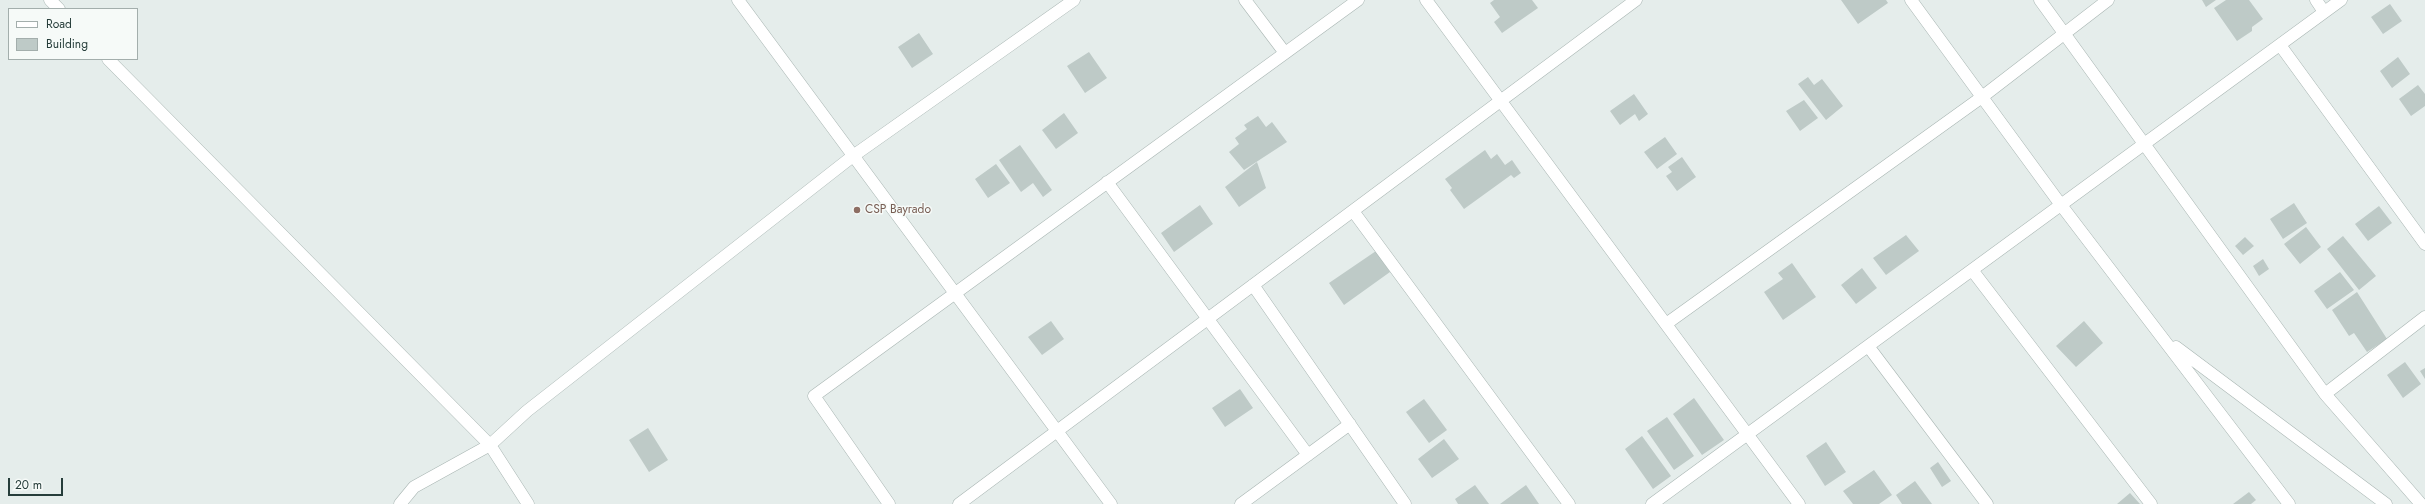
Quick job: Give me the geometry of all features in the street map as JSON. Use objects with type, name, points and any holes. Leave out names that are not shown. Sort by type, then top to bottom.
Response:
[{"type":"street","points":[[50,0],[58,8]]},
{"type":"street","points":[[400,504],[414,487],[490,445],[527,411],[853,156],[1074,0]]},
{"type":"street","points":[[1245,0],[1285,53]]},
{"type":"street","points":[[889,504],[814,396],[1358,0]]},
{"type":"street","points":[[1426,0],[1799,504]]},
{"type":"street","points":[[959,504],[1636,0]]},
{"type":"street","points":[[1911,0],[2061,205],[2122,286],[2164,338],[2289,504]]},
{"type":"street","points":[[2040,0],[2325,394],[2421,504]]},
{"type":"street","points":[[1666,324],[1982,97],[2108,0]]},
{"type":"street","points":[[2316,0],[2324,12]]},
{"type":"street","points":[[1652,504],[2341,0]]},
{"type":"street","points":[[740,1],[1111,504]]},
{"type":"street","points":[[2280,45],[2425,244]]},
{"type":"street","points":[[109,60],[490,445],[528,504]]},
{"type":"street","points":[[1107,182],[1308,455]]},
{"type":"street","points":[[1353,210],[1569,504]]},
{"type":"street","points":[[1972,270],[2151,504]]},
{"type":"street","points":[[1253,285],[1405,504]]},
{"type":"street","points":[[2325,394],[2425,317]]},
{"type":"street","points":[[2164,338],[2386,504]]},
{"type":"street","points":[[1868,346],[1987,504]]},
{"type":"street","points":[[1241,504],[1350,424]]},
{"type":"building","points":[[1494,0],[1532,0],[1538,8],[1502,33],[1494,22],[1500,17],[1490,3]]},
{"type":"building","points":[[1841,0],[1886,0],[1888,3],[1858,24]]},
{"type":"building","points":[[2202,0],[2216,0],[2206,7]]},
{"type":"building","points":[[2226,0],[2249,0],[2263,19],[2252,27],[2252,31],[2237,41],[2214,8]]},
{"type":"building","points":[[2390,4],[2402,21],[2383,34],[2371,17]]},
{"type":"building","points":[[919,33],[933,54],[912,68],[898,47]]},
{"type":"building","points":[[1089,52],[1107,78],[1085,93],[1067,66]]},
{"type":"building","points":[[2398,57],[2410,74],[2392,88],[2380,71]]},
{"type":"building","points":[[1808,77],[1814,85],[1822,79],[1843,106],[1826,120],[1798,84]]},
{"type":"building","points":[[2418,85],[2425,94],[2425,106],[2411,116],[2399,99]]},
{"type":"building","points":[[1634,94],[1648,114],[1639,121],[1635,114],[1620,125],[1610,111]]},
{"type":"building","points":[[1804,100],[1818,118],[1800,131],[1786,111]]},
{"type":"building","points":[[1064,113],[1078,133],[1056,149],[1042,130]]},
{"type":"building","points":[[1258,116],[1266,127],[1272,122],[1287,142],[1244,170],[1229,152],[1239,144],[1235,138],[1247,129],[1244,125]]},
{"type":"building","points":[[1665,137],[1677,154],[1657,169],[1644,152]]},
{"type":"building","points":[[1020,145],[1052,190],[1043,197],[1033,183],[1021,192],[999,160]]},
{"type":"building","points":[[1485,150],[1491,159],[1497,154],[1505,165],[1512,160],[1521,173],[1514,178],[1511,175],[1464,209],[1450,190],[1452,188],[1445,179]]},
{"type":"building","points":[[1682,157],[1696,177],[1677,191],[1666,176],[1672,172],[1668,167]]},
{"type":"building","points":[[1257,162],[1266,188],[1239,207],[1225,187]]},
{"type":"building","points":[[996,164],[1010,183],[988,198],[975,179]]},
{"type":"building","points":[[2294,203],[2307,223],[2283,239],[2270,219]]},
{"type":"building","points":[[1200,205],[1213,224],[1174,252],[1161,233]]},
{"type":"building","points":[[2379,206],[2392,223],[2368,241],[2355,224]]},
{"type":"building","points":[[2306,227],[2321,247],[2300,264],[2284,244]]},
{"type":"building","points":[[1906,235],[1919,251],[1886,275],[1873,258]]},
{"type":"building","points":[[2343,236],[2376,276],[2359,290],[2327,249]]},
{"type":"building","points":[[2245,237],[2254,246],[2243,255],[2235,246]]},
{"type":"building","points":[[1376,251],[1390,272],[1344,305],[1329,283]]},
{"type":"building","points":[[2263,259],[2269,269],[2259,276],[2253,266]]},
{"type":"building","points":[[1792,263],[1816,297],[1783,320],[1764,292],[1783,279],[1778,273]]},
{"type":"building","points":[[1862,268],[1877,288],[1856,304],[1841,285]]},
{"type":"building","points":[[2340,272],[2354,290],[2327,309],[2314,291]]},
{"type":"building","points":[[2357,292],[2387,339],[2367,352],[2354,333],[2349,336],[2332,310]]},
{"type":"building","points":[[1051,321],[1064,339],[1042,355],[1028,337]]},
{"type":"building","points":[[2084,321],[2103,343],[2076,367],[2056,346]]},
{"type":"building","points":[[2405,362],[2421,384],[2403,398],[2387,375]]},
{"type":"building","points":[[2425,368],[2425,379],[2420,371]]},
{"type":"building","points":[[1240,389],[1253,408],[1225,427],[1212,408]]},
{"type":"building","points":[[1694,398],[1724,440],[1702,455],[1673,414]]},
{"type":"building","points":[[1424,399],[1447,430],[1429,443],[1406,412]]},
{"type":"building","points":[[1667,417],[1694,456],[1674,470],[1647,431]]},
{"type":"building","points":[[648,428],[668,460],[649,472],[629,440]]},
{"type":"building","points":[[1642,436],[1671,476],[1653,489],[1625,449]]},
{"type":"building","points":[[1444,439],[1459,459],[1432,478],[1418,459]]},
{"type":"building","points":[[1826,442],[1846,472],[1825,486],[1806,456]]},
{"type":"building","points":[[1938,462],[1951,481],[1942,487],[1930,468]]},
{"type":"building","points":[[1874,470],[1892,495],[1879,504],[1853,504],[1843,491]]},
{"type":"building","points":[[1915,481],[1932,504],[1902,504],[1896,495]]},
{"type":"building","points":[[1475,485],[1489,504],[1458,504],[1455,499]]},
{"type":"building","points":[[1526,485],[1539,504],[1500,504]]},
{"type":"building","points":[[2249,492],[2256,500],[2251,504],[2233,504]]},
{"type":"building","points":[[2130,493],[2140,504],[2117,504]]},
{"type":"place","name":"CSP Bayrado","points":[[857,210]]}]
